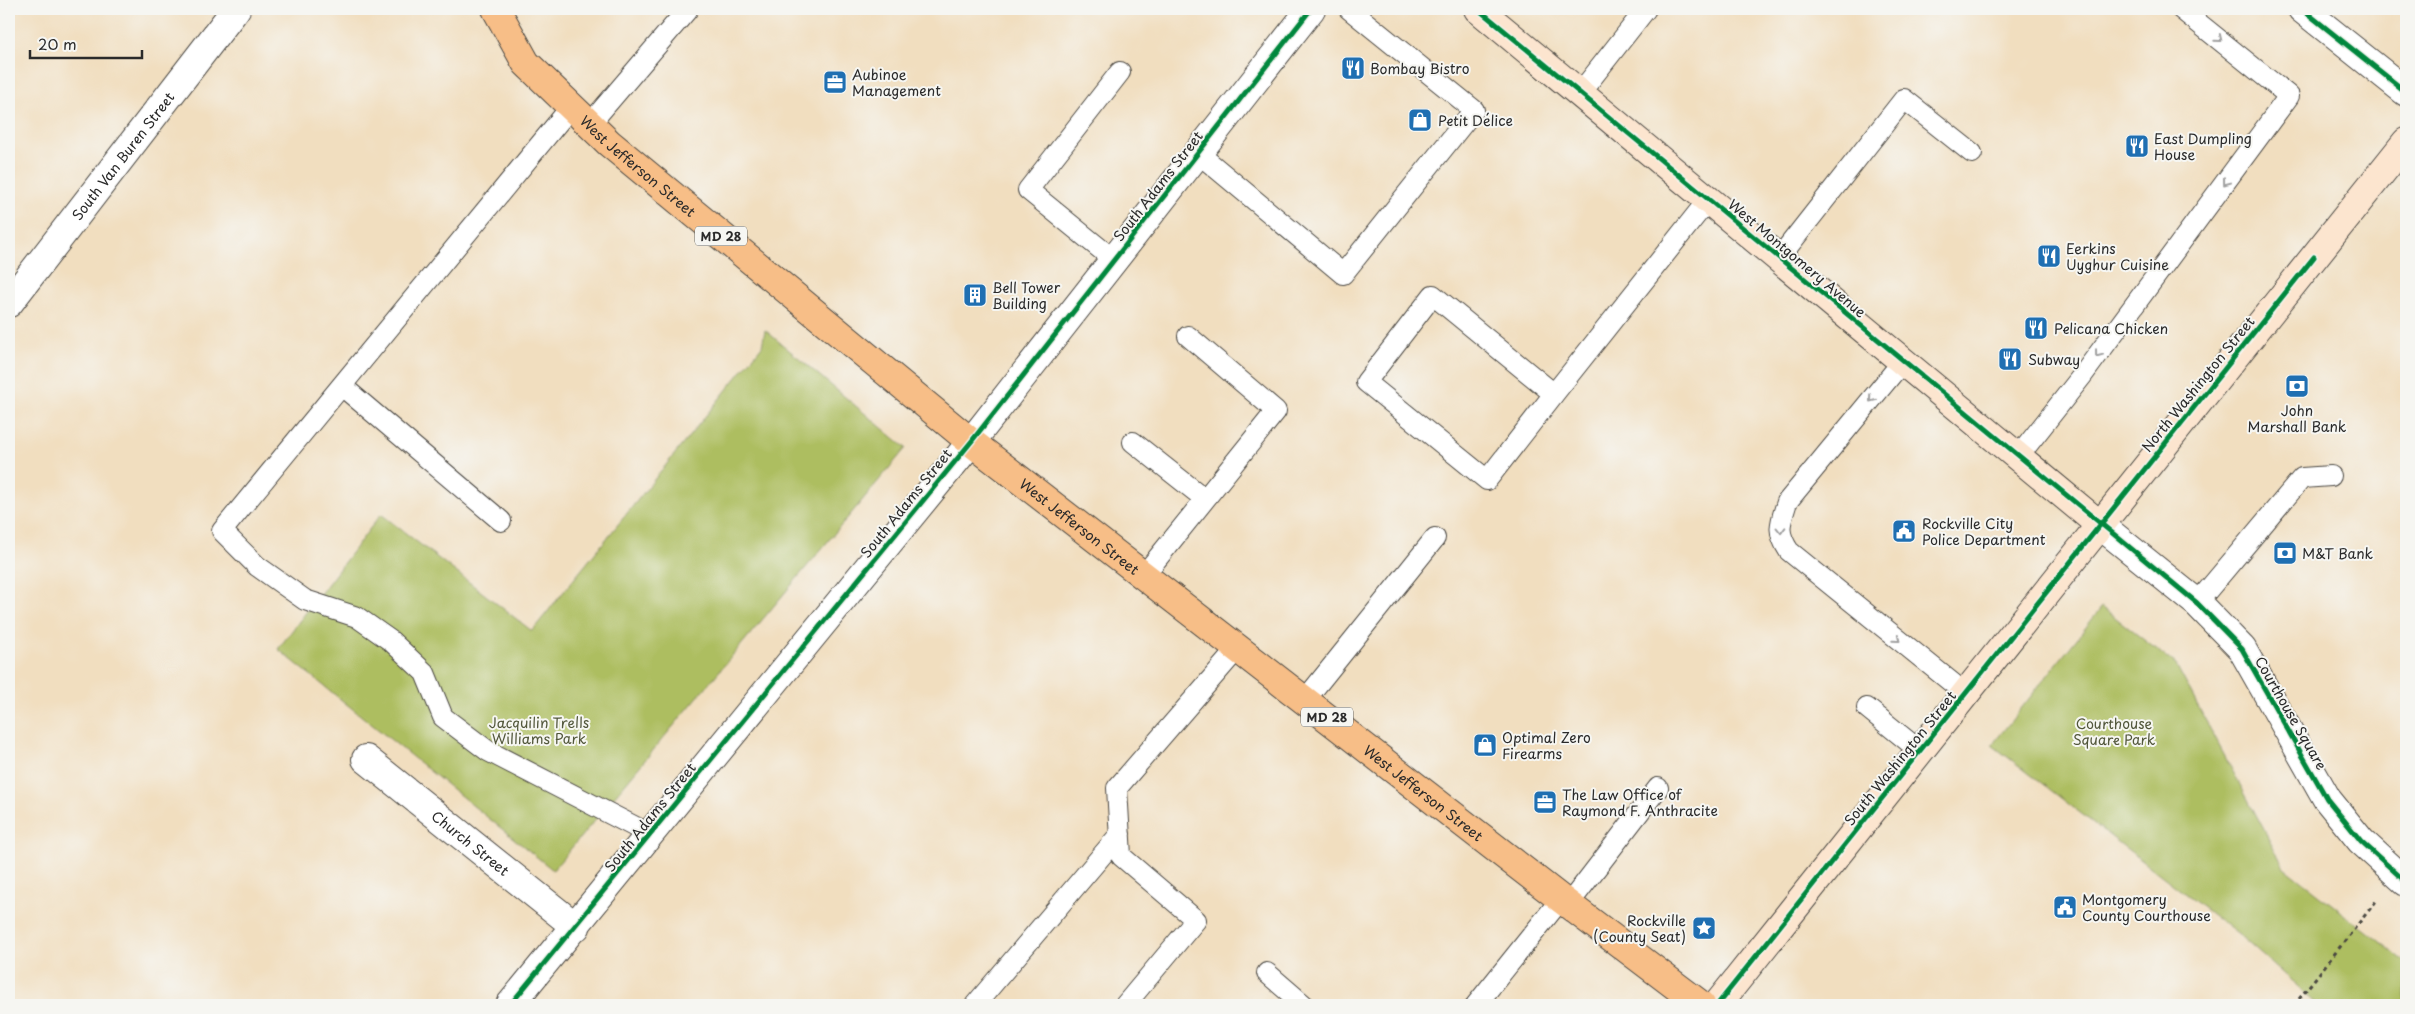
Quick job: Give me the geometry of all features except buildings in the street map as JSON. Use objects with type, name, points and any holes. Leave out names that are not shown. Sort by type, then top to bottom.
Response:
[{"type":"main road","name":"West Jefferson Street","points":[[496,9],[526,63],[580,116],[971,442],[1305,700],[1688,1000]]},
{"type":"street","name":"South Van Buren Street","points":[[9,303],[236,9]]},
{"type":"street","name":"South Adams Street","points":[[510,1005],[576,927],[971,442],[1311,9]]},
{"type":"street","name":"West Montgomery Avenue","points":[[1478,9],[2100,525]]},
{"type":"street","points":[[2302,9],[2406,92]]},
{"type":"street","name":"North Washington Street","points":[[2100,525],[2406,142]]},
{"type":"street","name":"Courthouse Square","points":[[2100,525],[2197,603],[2242,649],[2327,799],[2361,841],[2401,877]]},
{"type":"street","name":"South Washington Street","points":[[1717,1005],[2100,525]]},
{"type":"street","name":"Church Street","points":[[366,759],[576,927]]},
{"type":"lane","points":[[651,834],[488,751],[443,717],[425,672],[391,641],[357,617],[304,600],[257,566],[222,532],[342,386],[580,116],[688,9]]},
{"type":"lane","points":[[1198,153],[1344,274],[1474,110],[1349,9]]},
{"type":"lane","points":[[1580,93],[1646,9]]},
{"type":"lane","points":[[2018,457],[2082,376],[2290,96],[2181,9]]},
{"type":"lane","points":[[1114,260],[1028,190],[1120,72]]},
{"type":"lane","points":[[1779,258],[1904,99],[1972,153]]},
{"type":"lane","points":[[1554,394],[1433,296],[1366,382],[1487,480],[1708,200]]},
{"type":"lane","points":[[1144,575],[1276,412],[1188,336]]},
{"type":"lane","points":[[1903,361],[1788,502],[1781,522],[1780,538],[1789,551],[1966,694]]},
{"type":"lane","points":[[342,386],[501,522]]},
{"type":"lane","points":[[1133,442],[1205,499]]},
{"type":"lane","points":[[2197,603],[2302,478],[2330,476]]},
{"type":"lane","points":[[1305,700],[1435,538]]},
{"type":"lane","points":[[1125,1005],[1196,920],[1121,856],[1117,788],[1238,648]]},
{"type":"lane","points":[[1867,708],[1920,751]]},
{"type":"lane","points":[[1476,1005],[1658,788]]},
{"type":"lane","points":[[975,1005],[1120,834]]},
{"type":"lane","points":[[1266,973],[1304,1005]]},
{"type":"path","points":[[2299,999],[2401,877]]},
{"type":"green space","name":"Jacquilin Trells Williams Park","points":[[765,330],[906,448],[553,870],[278,649],[381,514],[532,631],[762,346]]},
{"type":"green space","name":"Courthouse Square Park","points":[[2102,607],[2176,665],[2284,867],[2406,962],[2406,1005],[2319,1005],[2240,936],[1992,745]]},
{"type":"cycle path","points":[[510,1005],[971,442],[1311,9]]},
{"type":"cycle path","points":[[1478,9],[2197,603],[2242,649],[2327,799],[2361,841],[2406,882]]},
{"type":"cycle path","points":[[2302,9],[2406,92]]},
{"type":"cycle path","points":[[1717,1005],[2314,257]]},
{"type":"place","name":"Bombay Bistro","points":[[1353,68]]},
{"type":"place","name":"Aubinoe Management","points":[[835,82]]},
{"type":"place","name":"Petit Délice","points":[[1420,120]]},
{"type":"place","name":"East Dumpling House","points":[[2137,146]]},
{"type":"place","name":"Eerkins Uyghur Cuisine","points":[[2049,256]]},
{"type":"place","name":"Bell Tower Building","points":[[975,295]]},
{"type":"place","name":"Pelicana Chicken","points":[[2036,328]]},
{"type":"place","name":"Subway","points":[[2010,359]]},
{"type":"place","name":"John Marshall Bank","points":[[2297,386]]},
{"type":"place","name":"Rockville City Police Department","points":[[1904,531]]},
{"type":"place","name":"M&T Bank","points":[[2285,553]]},
{"type":"place","name":"Optimal Zero Firearms","points":[[1485,745]]},
{"type":"place","name":"The Law Office of Raymond F. Anthracite","points":[[1545,802]]},
{"type":"place","name":"Montgomery County Courthouse","points":[[2065,907]]},
{"type":"place","name":"Rockville (County Seat)","points":[[1704,928]]}]
